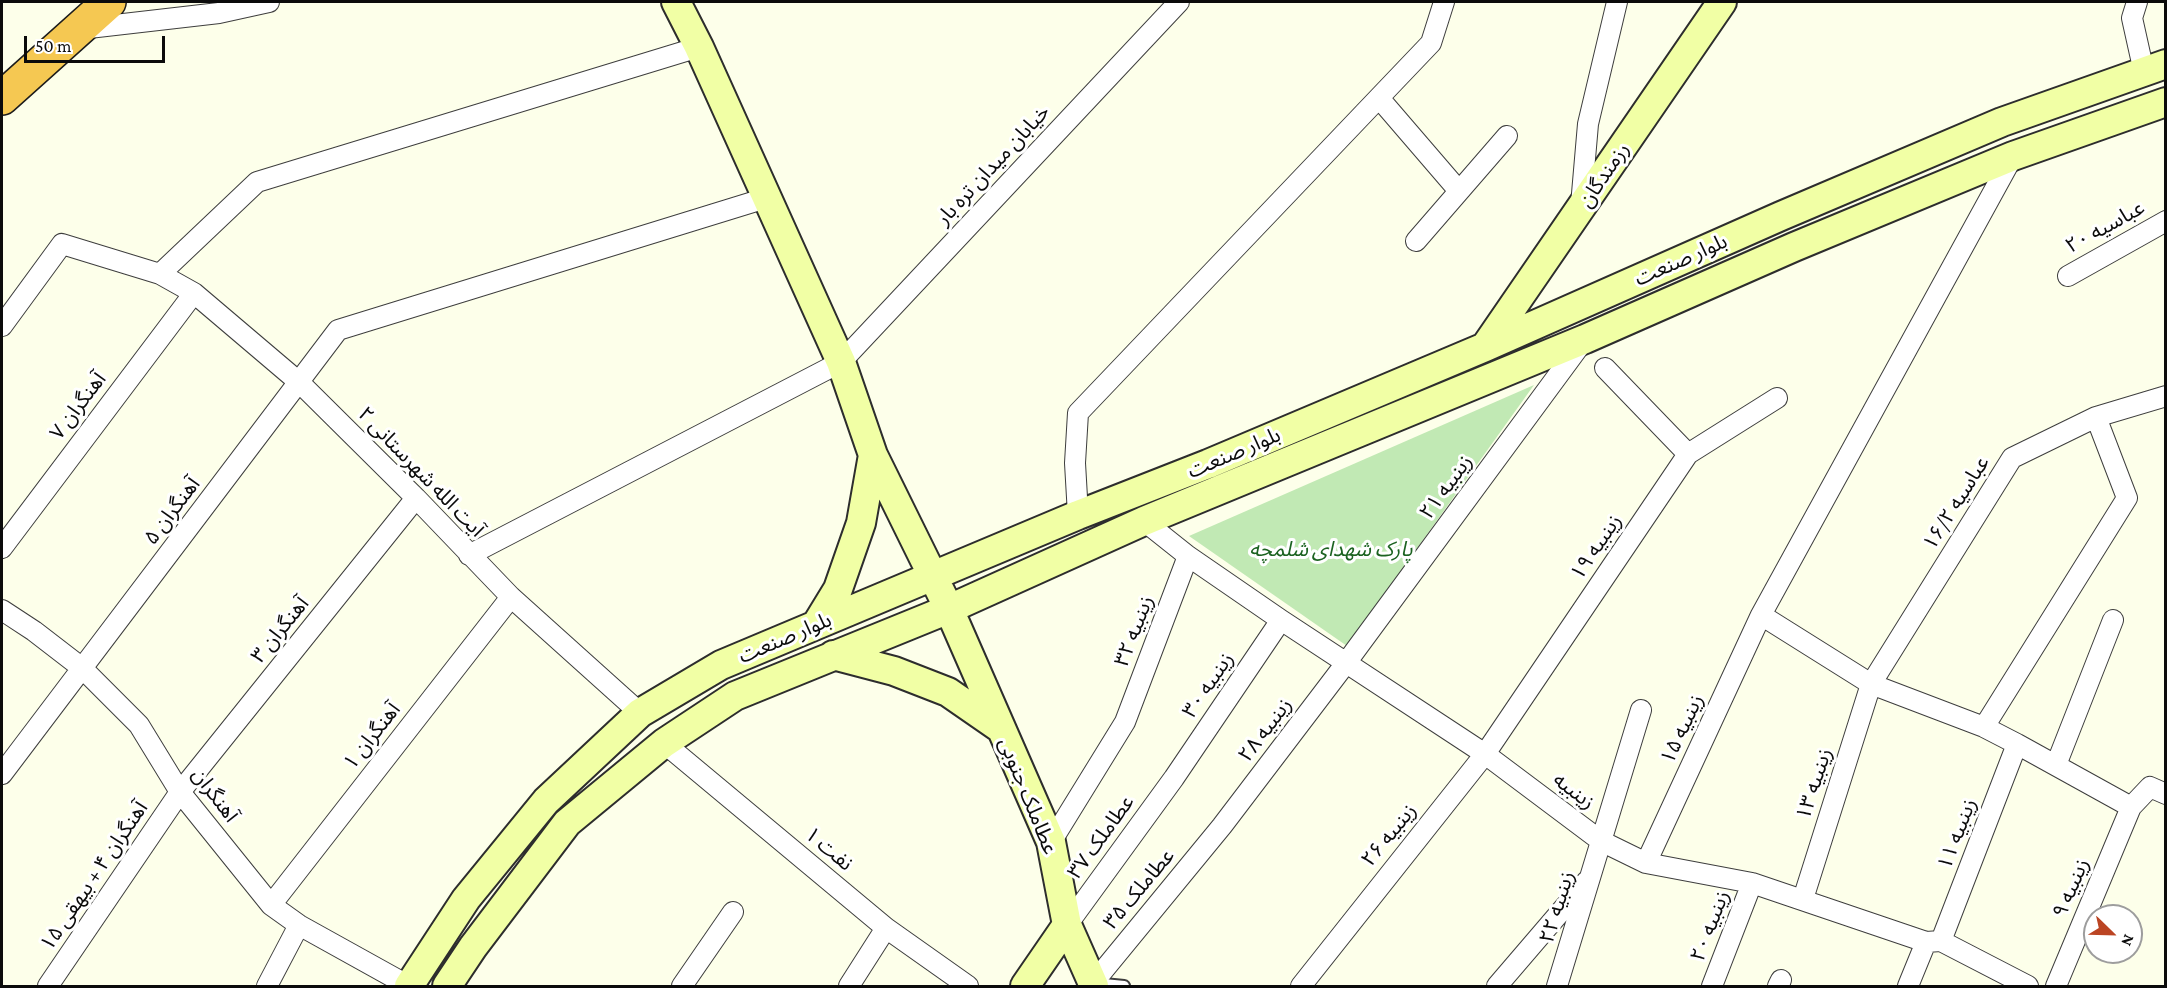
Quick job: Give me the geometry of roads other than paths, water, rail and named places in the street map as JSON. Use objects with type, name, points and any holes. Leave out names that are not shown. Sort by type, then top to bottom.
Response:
[{"type":"highway","points":[[2,98],[109,2]]},
{"type":"main road","name":"عطاملک جنوبی","points":[[676,2],[699,47],[841,362],[873,455],[949,609],[1051,842],[1067,926],[1093,985]]},
{"type":"main road","name":"رزمندگان","points":[[1485,347],[1722,2]]},
{"type":"main road","name":"بلوار صنعت","points":[[447,987],[473,947],[567,824],[664,742],[735,696],[949,609],[1144,521],[1214,477],[1485,347],[1781,216],[2002,122],[2155,68]]},
{"type":"main road","name":"بلوار صنعت","points":[[409,986],[466,899],[546,801],[640,713],[721,665],[1078,515],[1214,477],[1585,339],[1794,247],[2013,156],[2166,102]]},
{"type":"main road","points":[[1781,216],[1794,247]]},
{"type":"main road","points":[[816,625],[838,589],[861,523],[873,455]]},
{"type":"main road","points":[[833,655],[894,671],[948,692],[1000,728]]},
{"type":"main road","points":[[721,665],[735,696]]},
{"type":"main road","points":[[1025,987],[1067,926]]},
{"type":"street","points":[[78,29],[219,13],[269,2]]},
{"type":"street","name":"خیابان میدان تره بار","points":[[469,555],[841,362],[1179,2]]},
{"type":"street","points":[[1078,515],[1075,463],[1078,413],[1431,43],[1444,2]]},
{"type":"street","points":[[1580,209],[1588,124],[1617,2]]},
{"type":"street","points":[[2132,7],[2155,68]]},
{"type":"street","points":[[159,274],[257,182],[699,47]]},
{"type":"street","points":[[1379,98],[1459,191]]},
{"type":"street","points":[[1416,241],[1507,136]]},
{"type":"street","name":"زینبیه ۱۵","points":[[1646,863],[1761,615],[2013,156]]},
{"type":"street","name":"آهنگران ۵","points":[[2,774],[338,330],[766,198]]},
{"type":"street","name":"عباسیه ۲۰","points":[[2068,276],[2166,221]]},
{"type":"street","name":"آیت الله شهرستانی ۲","points":[[2,326],[62,244],[159,274],[194,292],[300,382],[511,597],[640,713]]},
{"type":"street","name":"آهنگران ۷","points":[[2,548],[194,292]]},
{"type":"street","name":"زینبیه ۲۱","points":[[1346,663],[1585,339]]},
{"type":"street","points":[[1605,368],[1688,454]]},
{"type":"street","name":"عباسیه ۱۶/۲","points":[[1871,684],[2012,458],[2096,417],[2166,396]]},
{"type":"street","name":"زینبیه ۱۹","points":[[1485,754],[1688,454],[1777,398]]},
{"type":"street","points":[[1984,727],[2127,498],[2096,417]]},
{"type":"street","name":"آهنگران ۳","points":[[180,792],[416,498]]},
{"type":"street","name":"زینبیه","points":[[1144,521],[1188,556],[1281,620],[1485,754],[1600,842],[1646,863],[1752,883],[1933,942],[2028,987]]},
{"type":"street","name":"زینبیه ۳۲","points":[[1051,842],[1125,722],[1188,556]]},
{"type":"street","name":"آهنگران ۱","points":[[272,905],[511,597]]},
{"type":"street","name":"آهنگران","points":[[2,610],[82,668],[140,724],[180,792],[272,905],[299,925],[409,986]]},
{"type":"street","points":[[1761,615],[1871,684],[1984,727],[2130,807],[2150,787],[2166,794]]},
{"type":"street","name":"زینبیه ۳۰","points":[[1174,778],[1281,620]]},
{"type":"street","points":[[2056,765],[2113,620]]},
{"type":"street","name":"زینبیه ۲۸","points":[[1222,826],[1346,663]]},
{"type":"street","name":"زینبیه ۱۳","points":[[1803,899],[1871,684]]},
{"type":"street","name":"زینبیه ۲۲","points":[[1557,987],[1641,710]]},
{"type":"street","name":"نفت ۱","points":[[664,742],[886,928],[968,987]]},
{"type":"street","name":"زینبیه ۱۱","points":[[1908,987],[1933,942],[2017,744]]},
{"type":"street","name":"زینبیه ۲۶","points":[[1301,987],[1485,754]]},
{"type":"street","name":"عطاملک ۳۷","points":[[1067,926],[1174,778]]},
{"type":"street","name":"آهنگران ۴ + بیهقی ۱۵","points":[[48,987],[180,792]]},
{"type":"street","name":"زینبیه ۹","points":[[2056,987],[2130,807]]},
{"type":"street","name":"عطاملک ۳۵","points":[[1093,985],[1222,826]]},
{"type":"street","points":[[1497,987],[1592,876]]},
{"type":"street","name":"زینبیه ۲۰","points":[[1712,987],[1752,883]]},
{"type":"street","points":[[682,987],[734,912]]},
{"type":"street","points":[[267,987],[299,925]]},
{"type":"street","points":[[849,987],[886,928]]},
{"type":"lane","points":[[1093,985],[1124,987]]},
{"type":"park label","name":"پارک شهدای شلمچه","points":[[1331,550]]}]
